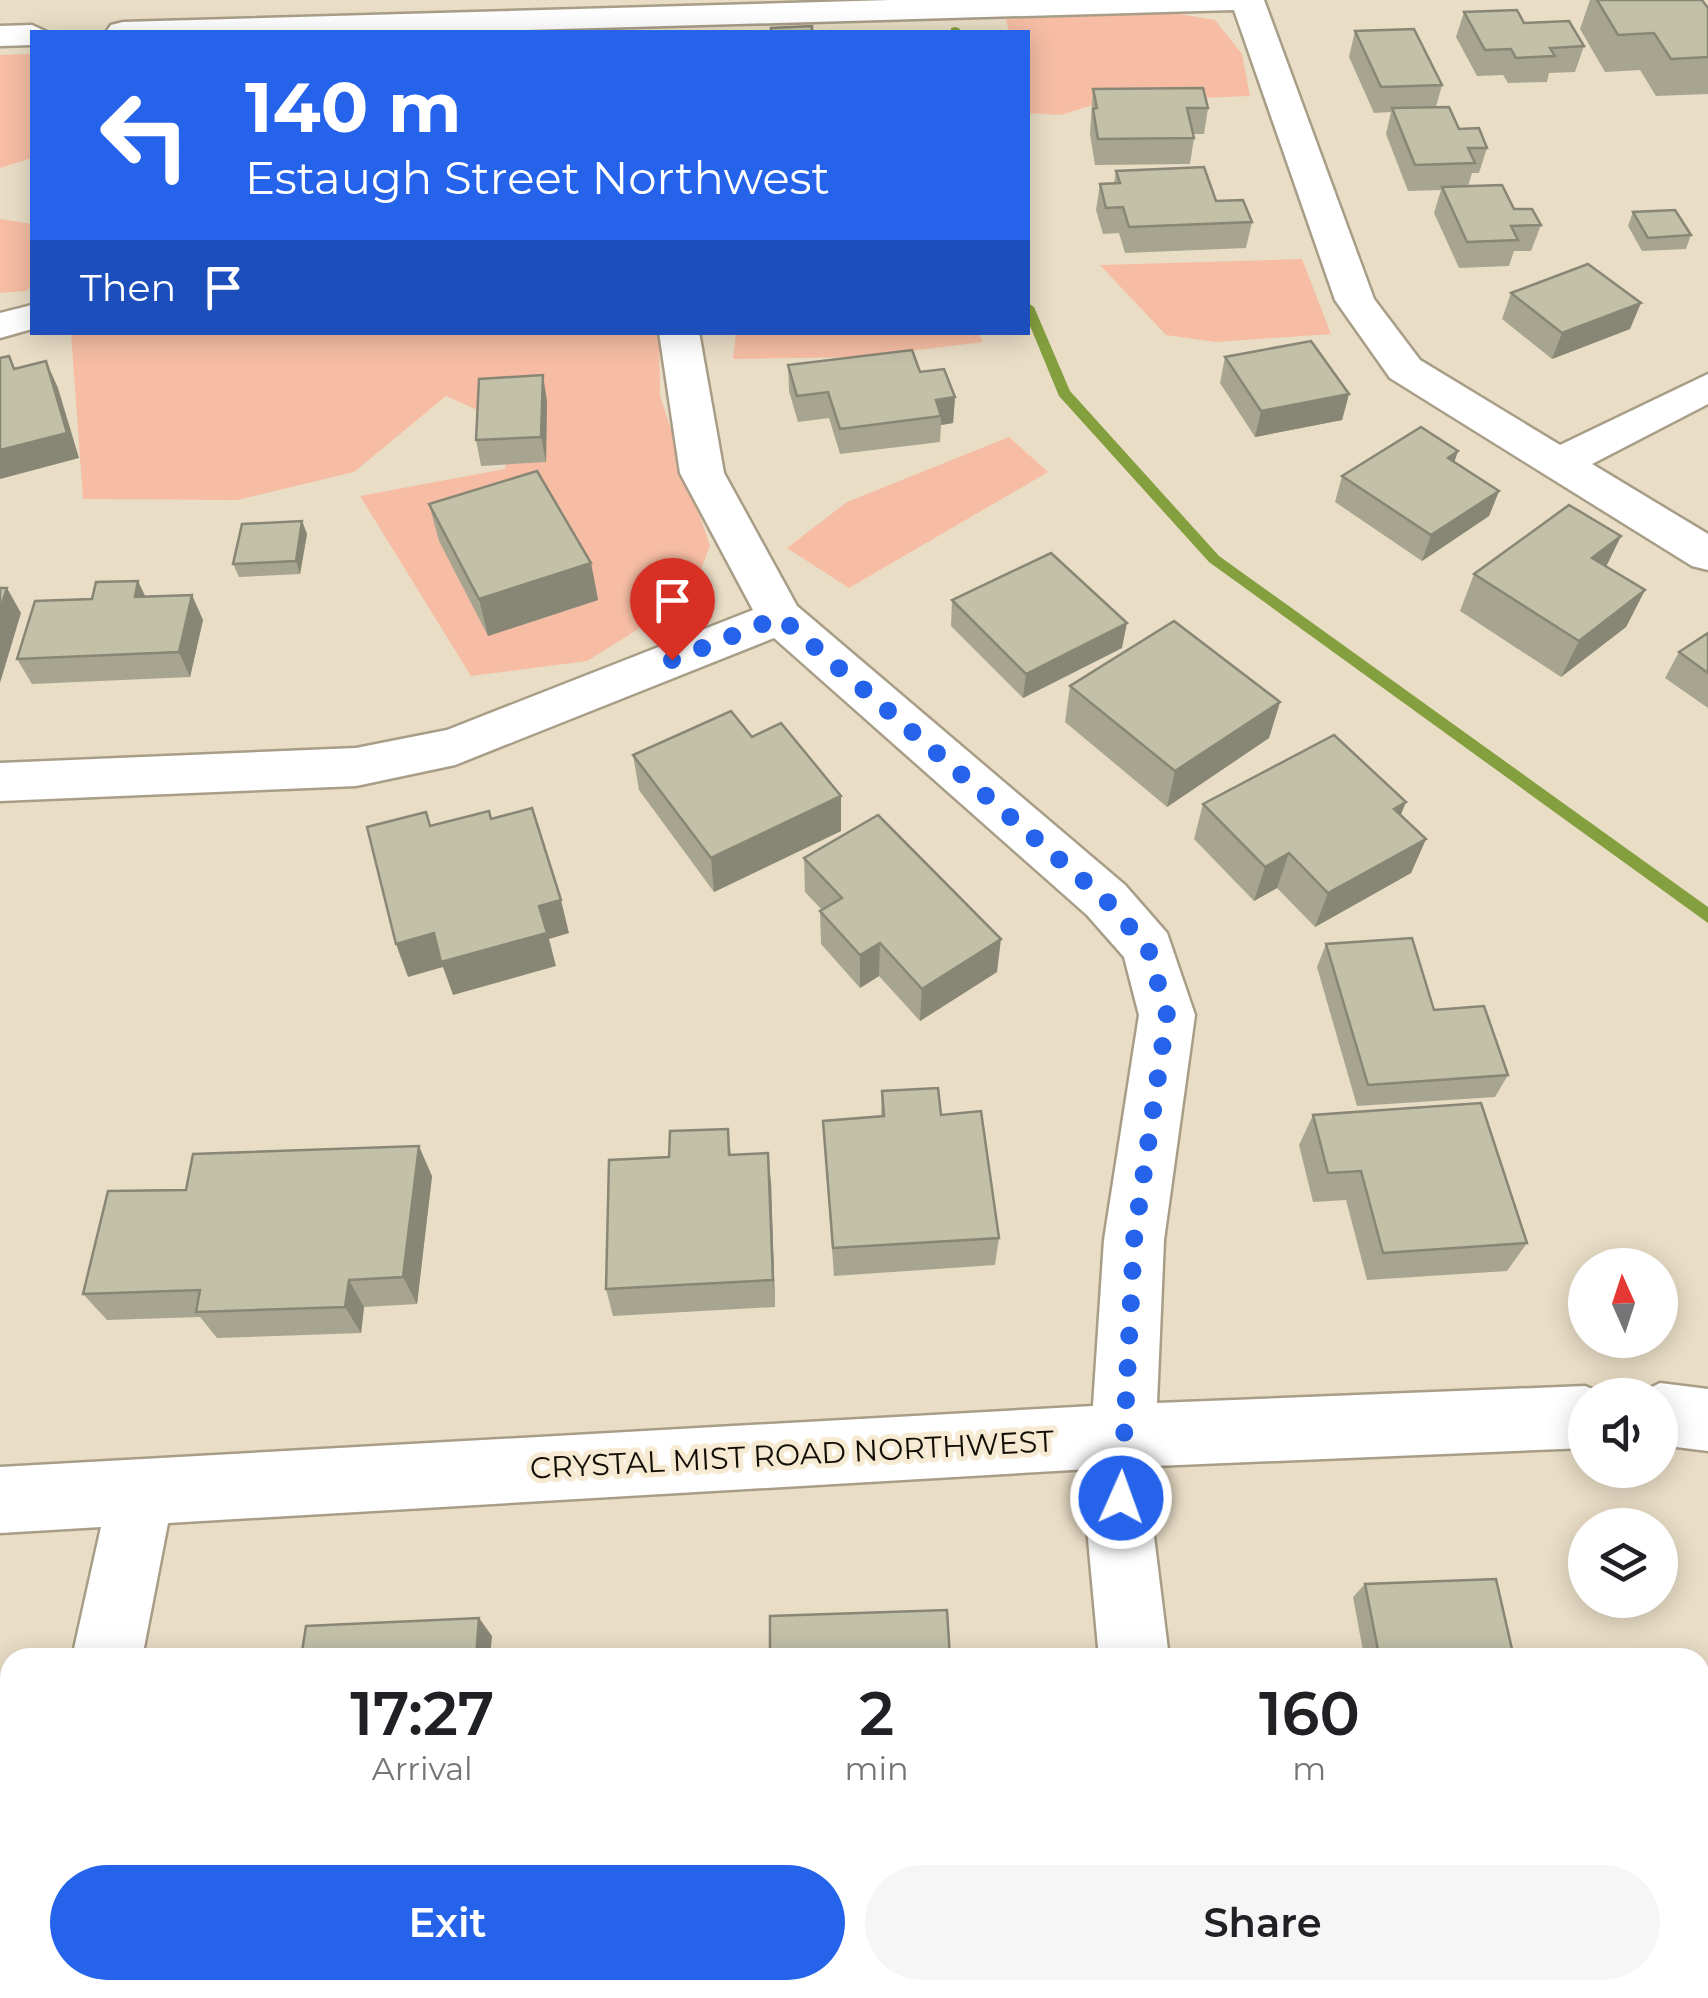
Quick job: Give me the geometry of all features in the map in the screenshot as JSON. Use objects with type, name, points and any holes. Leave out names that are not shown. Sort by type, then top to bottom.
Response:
[{"type":"street","points":[[321,30],[675,25],[1244,0],[1355,300],[1405,369],[1708,555]]},
{"type":"street","points":[[0,36],[30,35]]},
{"type":"street","points":[[0,326],[30,317]]},
{"type":"street","points":[[679,335],[702,473],[780,617],[1106,900],[1148,948],[1167,1015],[1134,1240],[1123,1436],[1120,1528],[1133,1648]]},
{"type":"street","points":[[1558,464],[1708,387]]},
{"type":"street","points":[[0,782],[356,767],[455,747],[780,617]]},
{"type":"street","points":[[1678,1416],[1708,1420]]},
{"type":"street","name":"CRYSTAL MIST ROAD NORTHWEST","points":[[0,1500],[1123,1436],[1568,1419]]},
{"type":"street","points":[[109,1648],[141,1492]]},
{"type":"shaded area","points":[[1173,13],[1215,20],[1242,54],[1250,96],[1102,102],[1061,115],[1030,113],[1030,30],[1009,30],[1006,19]]},
{"type":"shaded area","points":[[30,54],[30,159],[0,168],[0,55]]},
{"type":"shaded area","points":[[0,219],[30,224],[30,286],[27,291],[0,293]]},
{"type":"shaded area","points":[[1302,259],[1331,334],[1216,342],[1166,335],[1100,265]]},
{"type":"shaded area","points":[[71,335],[659,335],[660,396],[710,546],[690,597],[587,661],[471,676],[360,496],[505,469],[513,426],[446,396],[354,472],[237,500],[83,499]]},
{"type":"shaded area","points":[[736,335],[980,335],[983,342],[861,357],[733,359]]},
{"type":"shaded area","points":[[1009,437],[1048,472],[849,588],[787,548],[847,502]]},
{"type":"building","points":[[1597,0],[1702,0],[1708,8],[1708,57],[1671,59],[1654,33],[1618,35]]},
{"type":"building","points":[[1517,10],[1524,23],[1569,21],[1584,46],[1550,48],[1555,56],[1516,58],[1511,49],[1485,50],[1464,12]]},
{"type":"building","points":[[812,26],[812,30],[771,30]]},
{"type":"building","points":[[1414,29],[1442,85],[1381,87],[1355,31]]},
{"type":"building","points":[[1203,88],[1208,108],[1187,108],[1194,138],[1098,139],[1093,89]]},
{"type":"building","points":[[1449,107],[1459,129],[1479,128],[1487,148],[1468,148],[1475,163],[1415,165],[1392,108]]},
{"type":"building","points":[[1204,167],[1216,201],[1243,200],[1252,222],[1129,227],[1123,207],[1106,208],[1100,184],[1120,183],[1116,171]]},
{"type":"building","points":[[1502,185],[1514,209],[1532,209],[1541,225],[1511,226],[1518,240],[1467,242],[1442,187]]},
{"type":"building","points":[[1675,210],[1691,235],[1648,238],[1633,212]]},
{"type":"building","points":[[1588,264],[1641,303],[1562,333],[1511,293]]},
{"type":"building","points":[[1311,341],[1349,394],[1261,411],[1225,357]]},
{"type":"building","points":[[912,350],[920,372],[944,369],[955,397],[936,400],[941,416],[840,429],[828,392],[797,396],[788,365]]},
{"type":"building","points":[[9,356],[14,369],[46,361],[67,433],[0,450],[0,358]]},
{"type":"building","points":[[543,375],[541,437],[476,440],[479,379]]},
{"type":"building","points":[[1421,427],[1458,451],[1448,458],[1499,491],[1431,535],[1342,476]]},
{"type":"building","points":[[537,471],[591,563],[479,599],[429,504]]},
{"type":"building","points":[[1569,505],[1621,536],[1592,558],[1645,590],[1579,641],[1474,574]]},
{"type":"building","points":[[302,521],[296,561],[233,564],[242,524]]},
{"type":"building","points":[[1051,553],[1127,623],[1026,674],[952,600]]},
{"type":"building","points":[[138,581],[135,597],[192,595],[179,652],[17,659],[35,601],[92,599],[96,582]]},
{"type":"building","points":[[0,588],[7,588],[0,610]]},
{"type":"building","points":[[1174,621],[1280,702],[1175,771],[1070,686]]},
{"type":"building","points":[[1708,633],[1708,673],[1679,652]]},
{"type":"building","points":[[731,711],[752,737],[781,723],[841,796],[711,858],[633,755]]},
{"type":"building","points":[[1334,735],[1406,802],[1394,809],[1426,839],[1328,893],[1289,853],[1265,867],[1203,804]]},
{"type":"building","points":[[532,808],[561,900],[539,906],[547,933],[441,962],[434,933],[396,944],[367,827],[426,812],[430,826],[489,811],[491,819]]},
{"type":"building","points":[[878,815],[1001,939],[922,989],[880,943],[860,955],[820,911],[842,898],[804,858]]},
{"type":"building","points":[[1412,938],[1434,1010],[1484,1006],[1508,1075],[1368,1085],[1326,944]]},
{"type":"building","points":[[938,1088],[941,1115],[981,1111],[999,1238],[833,1248],[823,1121],[884,1116],[882,1091]]},
{"type":"building","points":[[1481,1103],[1527,1243],[1383,1253],[1361,1171],[1328,1173],[1313,1115]]},
{"type":"building","points":[[728,1129],[729,1155],[768,1153],[773,1280],[606,1289],[609,1160],[669,1157],[670,1131]]},
{"type":"building","points":[[419,1146],[403,1277],[349,1280],[345,1307],[196,1312],[200,1290],[83,1294],[108,1191],[186,1190],[193,1154]]},
{"type":"building","points":[[1496,1579],[1512,1648],[1378,1648],[1365,1584]]},
{"type":"building","points":[[947,1610],[949,1648],[770,1648],[770,1616]]},
{"type":"building","points":[[479,1618],[477,1648],[303,1648],[306,1626]]},
{"type":"waterway","points":[[1030,312],[1064,393],[1214,559],[1708,916]]},
{"type":"route","points":[[672,660],[780,617],[1106,900],[1148,948],[1167,1015],[1134,1240],[1121,1498]]}]
